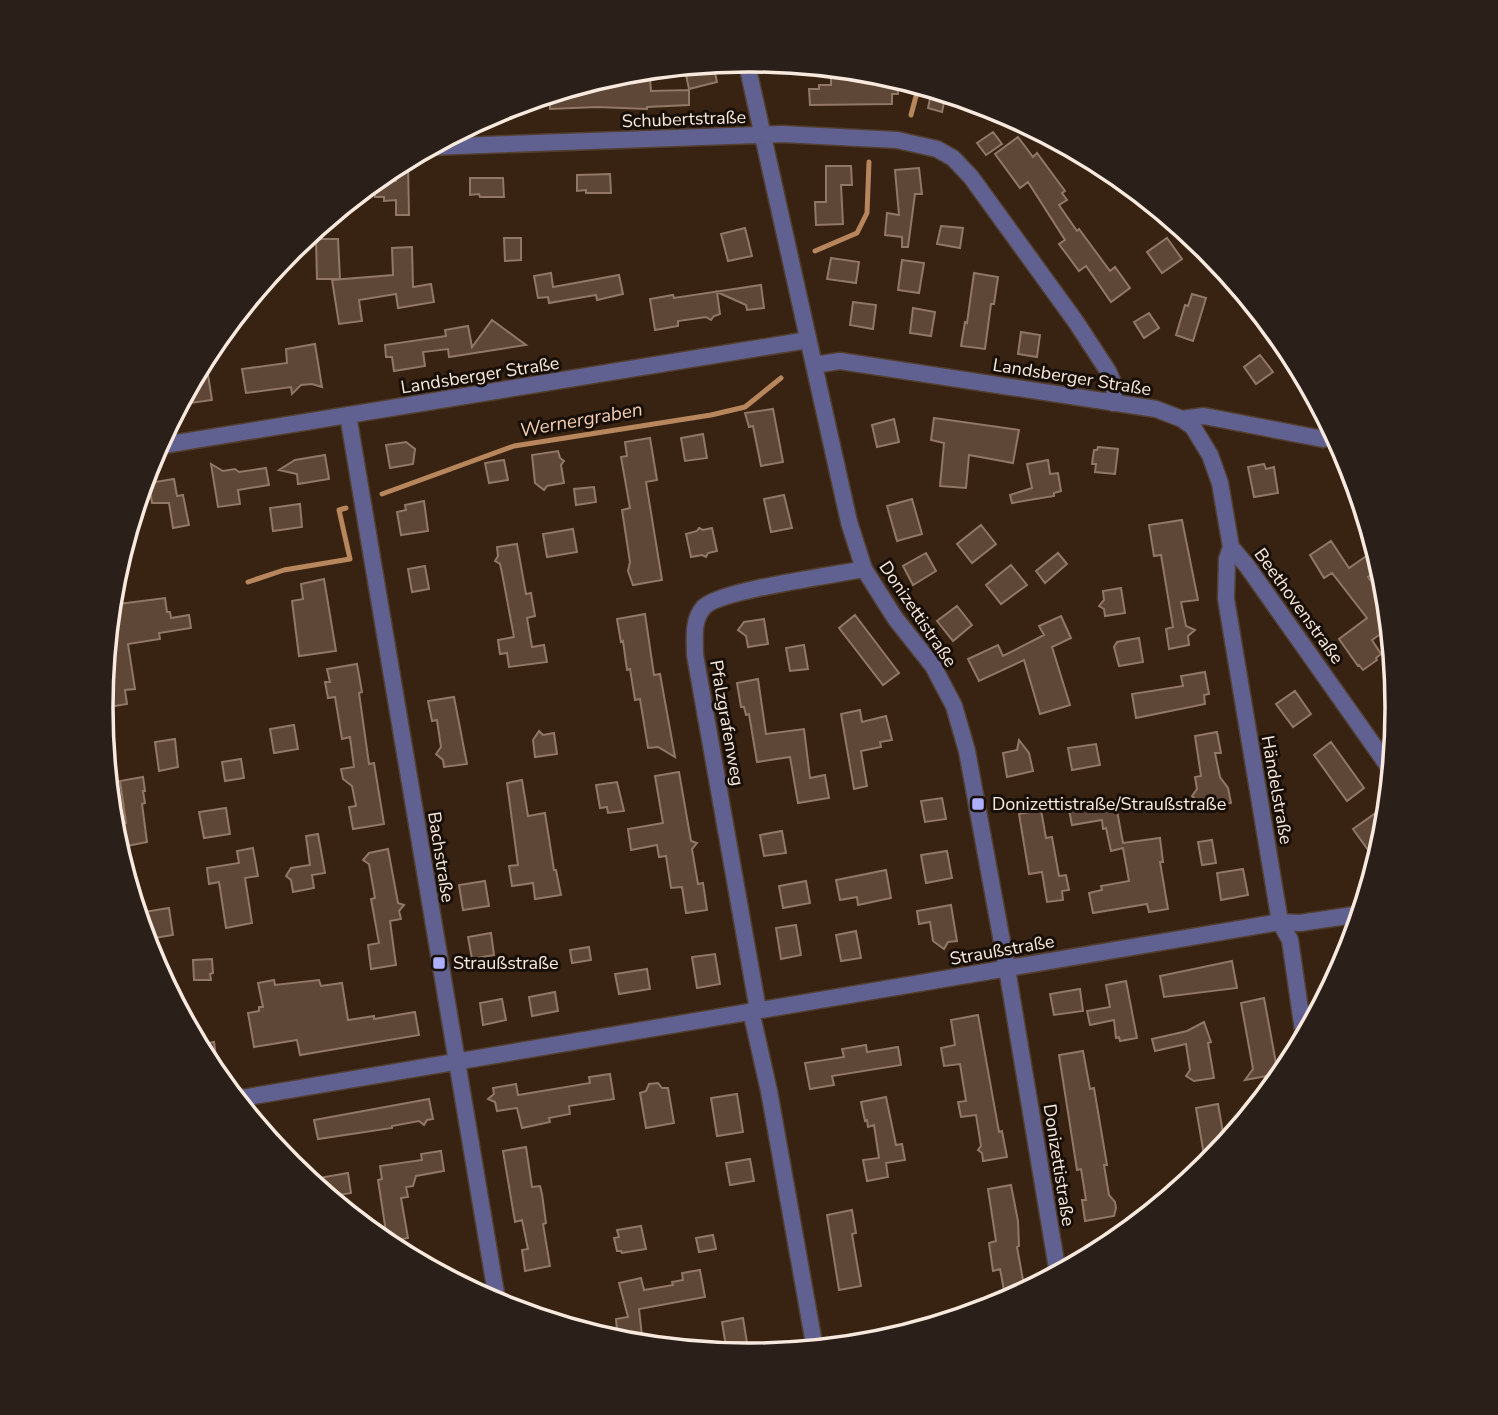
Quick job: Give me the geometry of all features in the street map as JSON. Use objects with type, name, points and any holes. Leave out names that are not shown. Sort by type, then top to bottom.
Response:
[{"type":"street","name":"Donizettistraße","points":[[749,72],[849,522],[864,569],[895,618],[933,666],[954,706],[975,791],[1056,1264]]},
{"type":"street","name":"Schubertstraße","points":[[451,146],[763,135],[897,140],[937,149],[953,158],[971,177],[1076,322],[1108,371],[1115,387],[1114,403]]},
{"type":"street","name":"Landsberger Straße","points":[[171,444],[808,340]]},
{"type":"street","name":"Landsberger Straße","points":[[814,365],[840,361],[1156,409],[1182,419],[1204,416],[1323,439]]},
{"type":"street","name":"Bachstraße","points":[[348,415],[495,1290]]},
{"type":"street","name":"Beethovenstraße","points":[[1182,419],[1193,427],[1210,454],[1220,483],[1231,547],[1382,757]]},
{"type":"street","name":"Händelstraße","points":[[1231,547],[1227,559],[1226,599],[1280,922],[1290,940],[1302,1022]]},
{"type":"street","name":"Pfalzgrafenweg","points":[[813,1340],[754,1011],[695,654],[696,623],[698,615],[707,604],[733,594],[864,569]]},
{"type":"street","name":"Straußstraße","points":[[247,1097],[1280,922],[1300,923],[1350,916]]},
{"type":"building","points":[[715,73],[717,82],[689,89],[686,75]]},
{"type":"building","points":[[831,77],[898,89],[898,94],[892,94],[892,104],[810,105],[809,89],[819,89],[819,85],[831,85]]},
{"type":"building","points":[[650,80],[651,91],[689,90],[689,105],[647,109],[550,109],[550,103],[584,93]]},
{"type":"building","points":[[930,98],[944,102],[942,112],[928,108]]},
{"type":"building","points":[[993,132],[1002,144],[986,155],[977,143]]},
{"type":"building","points":[[1018,137],[1033,157],[1037,153],[1065,191],[1062,193],[1067,200],[1059,205],[1077,231],[1079,229],[1110,271],[1115,267],[1130,288],[1111,302],[1086,266],[1079,271],[1059,244],[1065,240],[1028,182],[1020,188],[995,154]]},
{"type":"building","points":[[826,166],[851,166],[852,185],[841,185],[843,224],[816,225],[815,202],[826,202]]},
{"type":"building","points":[[919,168],[922,194],[915,194],[908,247],[902,247],[902,237],[885,235],[887,213],[899,215],[895,170]]},
{"type":"building","points":[[408,171],[409,215],[396,215],[396,200],[384,201],[384,197],[375,197],[375,194]]},
{"type":"building","points":[[610,174],[611,193],[577,191],[577,175]]},
{"type":"building","points":[[470,178],[503,178],[504,197],[470,195]]},
{"type":"building","points":[[941,226],[963,228],[960,248],[937,244]]},
{"type":"building","points":[[745,228],[752,256],[728,261],[721,234]]},
{"type":"building","points":[[504,238],[521,238],[521,260],[505,261]]},
{"type":"building","points":[[1167,238],[1182,259],[1162,273],[1147,252]]},
{"type":"building","points":[[320,239],[338,239],[340,279],[317,279],[316,243]]},
{"type":"building","points":[[412,247],[413,287],[431,284],[434,302],[398,308],[396,294],[359,300],[362,321],[339,324],[332,280],[393,275],[392,248]]},
{"type":"building","points":[[831,258],[859,262],[856,283],[827,279]]},
{"type":"building","points":[[902,260],[924,263],[919,293],[898,290]]},
{"type":"building","points":[[551,273],[553,287],[619,275],[623,294],[597,300],[596,295],[549,303],[548,297],[538,298],[534,276]]},
{"type":"building","points":[[974,273],[998,277],[985,349],[961,346]]},
{"type":"building","points":[[761,285],[764,308],[747,310],[746,305],[717,292],[720,314],[711,320],[706,317],[678,321],[678,326],[655,330],[650,299]]},
{"type":"building","points":[[1192,294],[1206,298],[1193,341],[1176,335],[1185,305],[1188,306]]},
{"type":"building","points":[[853,302],[876,305],[873,329],[850,325]]},
{"type":"building","points":[[913,308],[935,312],[931,336],[910,333]]},
{"type":"building","points":[[1149,313],[1159,328],[1144,338],[1134,322]]},
{"type":"building","points":[[492,320],[526,345],[449,357],[448,349],[423,352],[425,366],[394,371],[392,357],[386,357],[385,345],[446,336],[445,330],[468,326],[472,347]]},
{"type":"building","points":[[1021,332],[1040,335],[1037,357],[1018,354]]},
{"type":"building","points":[[315,344],[322,387],[301,385],[292,394],[291,387],[246,393],[242,369],[287,363],[286,349]]},
{"type":"building","points":[[1260,355],[1273,372],[1256,384],[1244,367]]},
{"type":"building","points":[[207,375],[212,400],[191,403],[198,390]]},
{"type":"building","points":[[773,409],[783,462],[761,466],[753,426],[749,427],[745,413]]},
{"type":"building","points":[[934,418],[1019,430],[1013,463],[969,455],[966,488],[940,486],[944,443],[931,440]]},
{"type":"building","points":[[894,419],[899,442],[877,447],[872,425]]},
{"type":"building","points":[[703,434],[707,458],[685,461],[681,438]]},
{"type":"building","points":[[650,438],[657,480],[646,482],[662,580],[633,585],[628,571],[630,562],[622,510],[630,508],[621,457],[627,456],[625,442]]},
{"type":"building","points":[[406,442],[415,449],[413,464],[390,468],[386,445]]},
{"type":"building","points":[[1098,447],[1118,449],[1115,474],[1095,472],[1096,464],[1092,464],[1094,450]]},
{"type":"building","points":[[558,451],[564,461],[561,465],[564,483],[547,486],[544,490],[535,483],[532,455]]},
{"type":"building","points":[[325,455],[329,479],[298,484],[297,474],[279,470],[295,460]]},
{"type":"building","points":[[504,460],[508,480],[489,483],[485,463]]},
{"type":"building","points":[[1048,460],[1050,474],[1058,473],[1061,491],[1054,493],[1054,496],[1012,503],[1010,495],[1032,488],[1027,464]]},
{"type":"building","points":[[211,464],[223,471],[235,469],[239,472],[266,468],[269,485],[238,490],[240,504],[218,507]]},
{"type":"building","points":[[1264,464],[1266,469],[1274,467],[1278,493],[1254,497],[1248,467]]},
{"type":"building","points":[[174,479],[177,496],[183,495],[189,525],[173,528],[169,503],[152,503],[151,494],[155,482]]},
{"type":"building","points":[[594,487],[596,502],[576,505],[574,489]]},
{"type":"building","points":[[784,495],[792,528],[771,532],[764,499]]},
{"type":"building","points":[[912,499],[922,534],[897,541],[887,506]]},
{"type":"building","points":[[424,501],[428,531],[401,535],[397,512],[406,510],[405,505]]},
{"type":"building","points":[[300,504],[302,527],[273,531],[270,508]]},
{"type":"building","points":[[1182,520],[1198,600],[1181,602],[1186,626],[1195,630],[1188,636],[1189,645],[1169,649],[1166,629],[1173,627],[1161,555],[1154,556],[1149,525]]},
{"type":"building","points":[[981,525],[996,544],[972,563],[957,544]]},
{"type":"building","points":[[699,528],[712,528],[717,551],[708,553],[706,557],[691,557],[686,534]]},
{"type":"building","points":[[573,529],[577,552],[547,557],[543,534]]},
{"type":"building","points":[[1331,541],[1349,568],[1366,556],[1380,634],[1372,640],[1381,654],[1363,670],[1339,639],[1367,618],[1332,573],[1324,578],[1310,555]]},
{"type":"building","points":[[517,544],[526,594],[531,593],[535,616],[527,618],[532,647],[544,645],[547,662],[509,667],[507,653],[500,654],[498,640],[514,637],[500,564],[495,561],[498,556],[497,547]]},
{"type":"building","points":[[926,553],[936,571],[913,585],[903,566]]},
{"type":"building","points":[[1058,553],[1067,564],[1045,583],[1036,571]]},
{"type":"building","points":[[1011,565],[1027,585],[1001,604],[986,585]]},
{"type":"building","points":[[425,566],[429,589],[412,592],[408,569]]},
{"type":"building","points":[[324,579],[336,651],[299,656],[292,601],[303,599],[301,584]]},
{"type":"building","points":[[1121,588],[1125,613],[1105,616],[1104,609],[1099,606],[1104,600],[1103,591]]},
{"type":"building","points":[[165,598],[167,612],[170,612],[171,618],[189,615],[191,628],[159,633],[160,639],[128,644],[135,689],[125,690],[127,704],[113,706],[115,666],[122,604]]},
{"type":"building","points":[[957,606],[972,625],[953,641],[937,621]]},
{"type":"building","points":[[645,614],[654,675],[660,674],[675,757],[658,747],[648,748],[640,699],[635,700],[630,669],[627,670],[623,641],[621,642],[617,619]]},
{"type":"building","points":[[855,615],[899,673],[883,685],[839,628]]},
{"type":"building","points":[[1061,616],[1071,638],[1052,647],[1070,705],[1040,714],[1024,660],[979,681],[968,659],[998,645],[1003,656],[1044,635],[1039,626]]},
{"type":"building","points":[[764,619],[768,644],[748,647],[746,636],[738,630],[744,622]]},
{"type":"building","points":[[1139,638],[1143,662],[1119,666],[1114,647],[1117,642]]},
{"type":"building","points":[[804,645],[808,669],[790,671],[786,648]]},
{"type":"building","points":[[357,664],[369,764],[374,763],[384,824],[353,829],[349,807],[356,806],[352,786],[343,779],[341,769],[354,767],[350,737],[342,739],[335,697],[328,698],[325,682],[330,682],[327,669]]},
{"type":"building","points":[[1205,672],[1209,694],[1204,695],[1205,704],[1136,718],[1132,694],[1183,686],[1181,676]]},
{"type":"building","points":[[758,679],[766,734],[804,729],[810,778],[825,775],[829,798],[798,803],[790,757],[757,762],[749,714],[746,715],[744,707],[741,707],[737,683]]},
{"type":"building","points":[[1295,691],[1311,714],[1293,727],[1276,704]]},
{"type":"building","points":[[454,697],[467,764],[444,767],[443,760],[436,754],[441,747],[437,720],[432,721],[428,701]]},
{"type":"building","points":[[860,710],[862,722],[886,716],[892,740],[880,742],[881,747],[861,751],[867,786],[854,789],[841,714]]},
{"type":"building","points":[[294,725],[298,749],[274,753],[270,729]]},
{"type":"building","points":[[539,731],[543,735],[554,733],[557,754],[535,757],[533,740]]},
{"type":"building","points":[[1217,732],[1221,753],[1215,753],[1220,777],[1228,788],[1231,803],[1215,805],[1208,800],[1199,802],[1192,796],[1197,789],[1195,777],[1201,776],[1195,736]]},
{"type":"building","points":[[175,739],[178,767],[159,771],[155,742]]},
{"type":"building","points":[[1019,740],[1029,753],[1033,771],[1007,777],[1003,753],[1017,750]]},
{"type":"building","points":[[1331,742],[1364,788],[1347,801],[1314,755]]},
{"type":"building","points":[[1096,744],[1100,765],[1072,770],[1068,748]]},
{"type":"building","points":[[241,759],[244,778],[225,781],[222,762]]},
{"type":"building","points":[[679,772],[691,841],[697,843],[692,849],[698,884],[703,883],[707,910],[686,913],[682,887],[671,888],[666,856],[659,857],[657,845],[631,850],[628,829],[663,823],[655,776]]},
{"type":"building","points":[[143,777],[145,803],[142,804],[147,842],[128,846],[120,781]]},
{"type":"building","points":[[522,780],[528,816],[545,813],[561,895],[535,899],[533,883],[512,886],[509,866],[518,865],[507,783]]},
{"type":"building","points":[[617,782],[624,811],[608,813],[607,807],[600,808],[596,785]]},
{"type":"building","points":[[942,798],[946,819],[925,822],[921,801]]},
{"type":"building","points":[[1115,800],[1123,843],[1160,838],[1163,862],[1160,862],[1168,909],[1149,912],[1147,904],[1093,913],[1089,893],[1102,890],[1101,886],[1129,881],[1123,848],[1111,851],[1102,820],[1072,825],[1069,810],[1076,809],[1075,804]]},
{"type":"building","points":[[226,808],[230,834],[204,838],[199,812]]},
{"type":"building","points":[[1041,810],[1046,838],[1052,837],[1059,876],[1066,875],[1069,890],[1062,891],[1063,900],[1047,902],[1042,872],[1029,874],[1019,814]]},
{"type":"building","points":[[1376,813],[1368,850],[1353,829]]},
{"type":"building","points":[[782,831],[786,853],[764,856],[760,835]]},
{"type":"building","points":[[318,834],[325,873],[312,875],[314,888],[293,892],[291,880],[286,876],[291,868],[310,865],[306,836]]},
{"type":"building","points":[[1212,840],[1216,863],[1202,865],[1198,842]]},
{"type":"building","points":[[253,848],[258,876],[245,878],[252,923],[226,928],[219,882],[209,884],[207,868],[239,863],[237,851]]},
{"type":"building","points":[[388,849],[398,903],[404,905],[399,911],[401,919],[390,921],[396,965],[371,969],[368,945],[379,943],[371,899],[375,898],[369,864],[363,860],[369,853]]},
{"type":"building","points":[[947,851],[952,878],[926,883],[921,855]]},
{"type":"building","points":[[1243,869],[1248,895],[1221,900],[1217,873]]},
{"type":"building","points":[[886,870],[891,898],[858,905],[857,897],[840,900],[836,880]]},
{"type":"building","points":[[485,881],[489,906],[463,910],[459,885]]},
{"type":"building","points":[[806,881],[810,903],[783,908],[779,886]]},
{"type":"building","points":[[951,905],[957,941],[948,942],[944,949],[933,941],[930,922],[919,924],[917,911]]},
{"type":"building","points":[[169,908],[173,935],[157,938],[147,912]]},
{"type":"building","points":[[796,925],[801,955],[781,959],[776,928]]},
{"type":"building","points":[[856,931],[861,958],[841,961],[836,935]]},
{"type":"building","points":[[491,933],[494,955],[472,959],[468,937]]},
{"type":"building","points":[[589,947],[591,960],[572,963],[570,950]]},
{"type":"building","points":[[715,954],[720,984],[697,988],[692,957]]},
{"type":"building","points":[[212,959],[211,980],[194,980],[193,960]]},
{"type":"building","points":[[1232,961],[1237,988],[1164,997],[1160,976]]},
{"type":"building","points":[[647,969],[650,989],[619,994],[615,974]]},
{"type":"building","points":[[274,980],[275,985],[319,980],[321,986],[342,983],[348,1020],[415,1012],[419,1035],[300,1055],[297,1040],[254,1047],[248,1013],[259,1011],[259,1007],[263,1007],[258,983]]},
{"type":"building","points":[[1126,981],[1137,1038],[1120,1041],[1119,1037],[1116,1038],[1114,1020],[1090,1025],[1087,1011],[1110,1007],[1106,985]]},
{"type":"building","points":[[1080,989],[1083,1011],[1054,1015],[1050,994]]},
{"type":"building","points":[[555,992],[558,1011],[532,1016],[529,997]]},
{"type":"building","points":[[1264,998],[1276,1064],[1267,1076],[1245,1080],[1253,1069],[1241,1003]]},
{"type":"building","points":[[502,999],[506,1020],[483,1025],[480,1003]]},
{"type":"building","points":[[978,1015],[999,1132],[1002,1131],[1007,1157],[983,1161],[982,1153],[978,1150],[981,1146],[976,1115],[961,1117],[958,1102],[966,1101],[960,1064],[944,1066],[941,1048],[955,1045],[951,1020]]},
{"type":"building","points":[[1204,1022],[1211,1042],[1208,1043],[1214,1078],[1194,1081],[1186,1076],[1190,1070],[1186,1044],[1155,1051],[1152,1039],[1187,1031]]},
{"type":"building","points":[[866,1045],[867,1052],[898,1047],[901,1065],[832,1076],[834,1085],[810,1089],[805,1063],[844,1057],[842,1049]]},
{"type":"building","points":[[1083,1051],[1090,1089],[1094,1088],[1107,1165],[1104,1165],[1109,1195],[1116,1208],[1114,1216],[1085,1221],[1082,1200],[1086,1200],[1081,1169],[1077,1170],[1059,1055]]},
{"type":"building","points":[[610,1074],[614,1099],[569,1106],[570,1114],[522,1128],[517,1108],[497,1111],[495,1102],[488,1099],[494,1094],[493,1088],[516,1084],[518,1095],[590,1083],[589,1077]]},
{"type":"building","points":[[658,1083],[662,1088],[668,1088],[674,1123],[646,1128],[640,1093],[646,1091],[649,1084]]},
{"type":"building","points":[[737,1094],[743,1132],[717,1136],[711,1098]]},
{"type":"building","points":[[886,1097],[896,1145],[902,1144],[905,1160],[886,1163],[888,1177],[867,1181],[863,1160],[879,1158],[874,1125],[868,1127],[861,1102]]},
{"type":"building","points":[[429,1099],[433,1119],[427,1120],[424,1125],[419,1121],[392,1128],[318,1139],[314,1120]]},
{"type":"building","points":[[1218,1104],[1223,1131],[1203,1152],[1196,1108]]},
{"type":"building","points":[[526,1147],[532,1187],[540,1186],[542,1194],[546,1223],[543,1224],[550,1266],[525,1271],[522,1250],[528,1249],[522,1220],[515,1222],[503,1151]]},
{"type":"building","points":[[441,1151],[444,1171],[416,1176],[413,1186],[406,1187],[408,1197],[401,1198],[408,1238],[402,1240],[385,1229],[378,1180],[382,1179],[380,1166],[422,1160],[421,1154]]},
{"type":"building","points":[[750,1159],[754,1181],[730,1185],[726,1163]]},
{"type":"building","points":[[348,1173],[351,1193],[341,1195],[322,1178]]},
{"type":"building","points":[[1011,1185],[1018,1221],[1017,1247],[1023,1280],[1027,1279],[1004,1290],[1000,1269],[993,1271],[989,1243],[996,1241],[988,1189]]},
{"type":"building","points":[[852,1210],[856,1233],[852,1234],[861,1286],[839,1290],[827,1215]]},
{"type":"building","points":[[641,1226],[646,1249],[622,1253],[617,1251],[614,1238],[619,1237],[617,1230]]},
{"type":"building","points":[[713,1235],[716,1249],[699,1252],[696,1238]]},
{"type":"building","points":[[700,1270],[705,1297],[639,1309],[642,1334],[617,1329],[616,1319],[628,1317],[619,1283],[641,1278],[644,1290],[673,1285],[672,1282],[683,1280],[682,1273]]},
{"type":"building","points":[[743,1318],[747,1343],[725,1342],[722,1322]]},
{"type":"waterway","name":"Wernergraben","points":[[911,115],[917,94]]},
{"type":"waterway","name":"Wernergraben","points":[[815,251],[857,233],[867,213],[869,162]]},
{"type":"waterway","name":"Wernergraben","points":[[382,494],[514,446],[711,415],[745,407],[781,378]]},
{"type":"waterway","name":"Wernergraben","points":[[248,582],[284,570],[350,559],[339,510],[346,508]]},
{"type":"place","name":"Donizettistraße/Straußstraße","points":[[978,804]]},
{"type":"place","name":"Straußstraße","points":[[439,963]]}]
